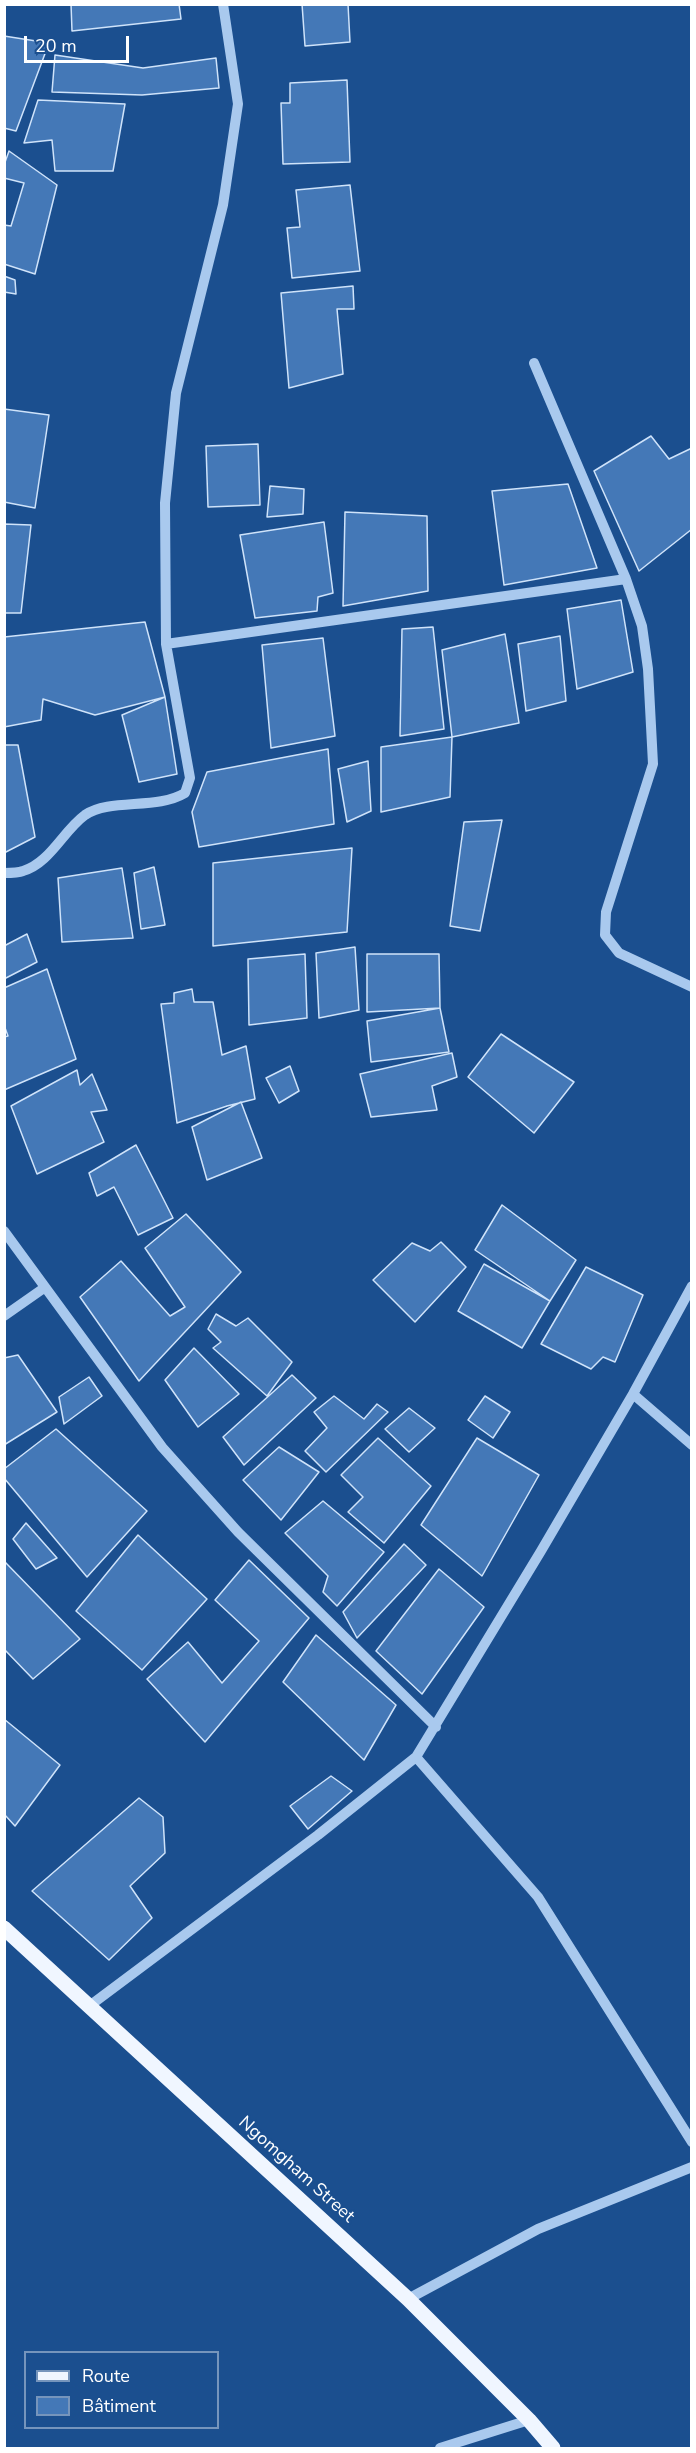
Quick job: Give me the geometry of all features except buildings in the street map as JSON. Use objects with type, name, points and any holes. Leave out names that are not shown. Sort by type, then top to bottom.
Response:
[{"type":"main road","name":"Ngomgham Street","points":[[4,1928],[408,2299],[529,2420],[553,2448]]},
{"type":"street","points":[[4,873],[23,871],[39,863],[87,814],[102,809],[174,800],[185,793],[190,778],[166,644],[165,502],[176,393],[223,206],[238,105],[223,4]]},
{"type":"street","points":[[534,363],[626,579],[642,626],[648,669],[652,764],[606,912],[605,935],[619,953],[692,987]]},
{"type":"street","points":[[166,644],[626,579]]},
{"type":"street","points":[[4,1231],[162,1447],[238,1532],[436,1727]]},
{"type":"street","points":[[88,2007],[318,1834],[416,1757],[633,1394],[692,1286]]},
{"type":"street","points":[[4,1316],[44,1288]]},
{"type":"street","points":[[633,1394],[692,1445]]},
{"type":"street","points":[[416,1757],[538,1898],[692,2142]]},
{"type":"street","points":[[408,2299],[538,2229],[692,2167]]},
{"type":"street","points":[[440,2448],[529,2420]]}]
